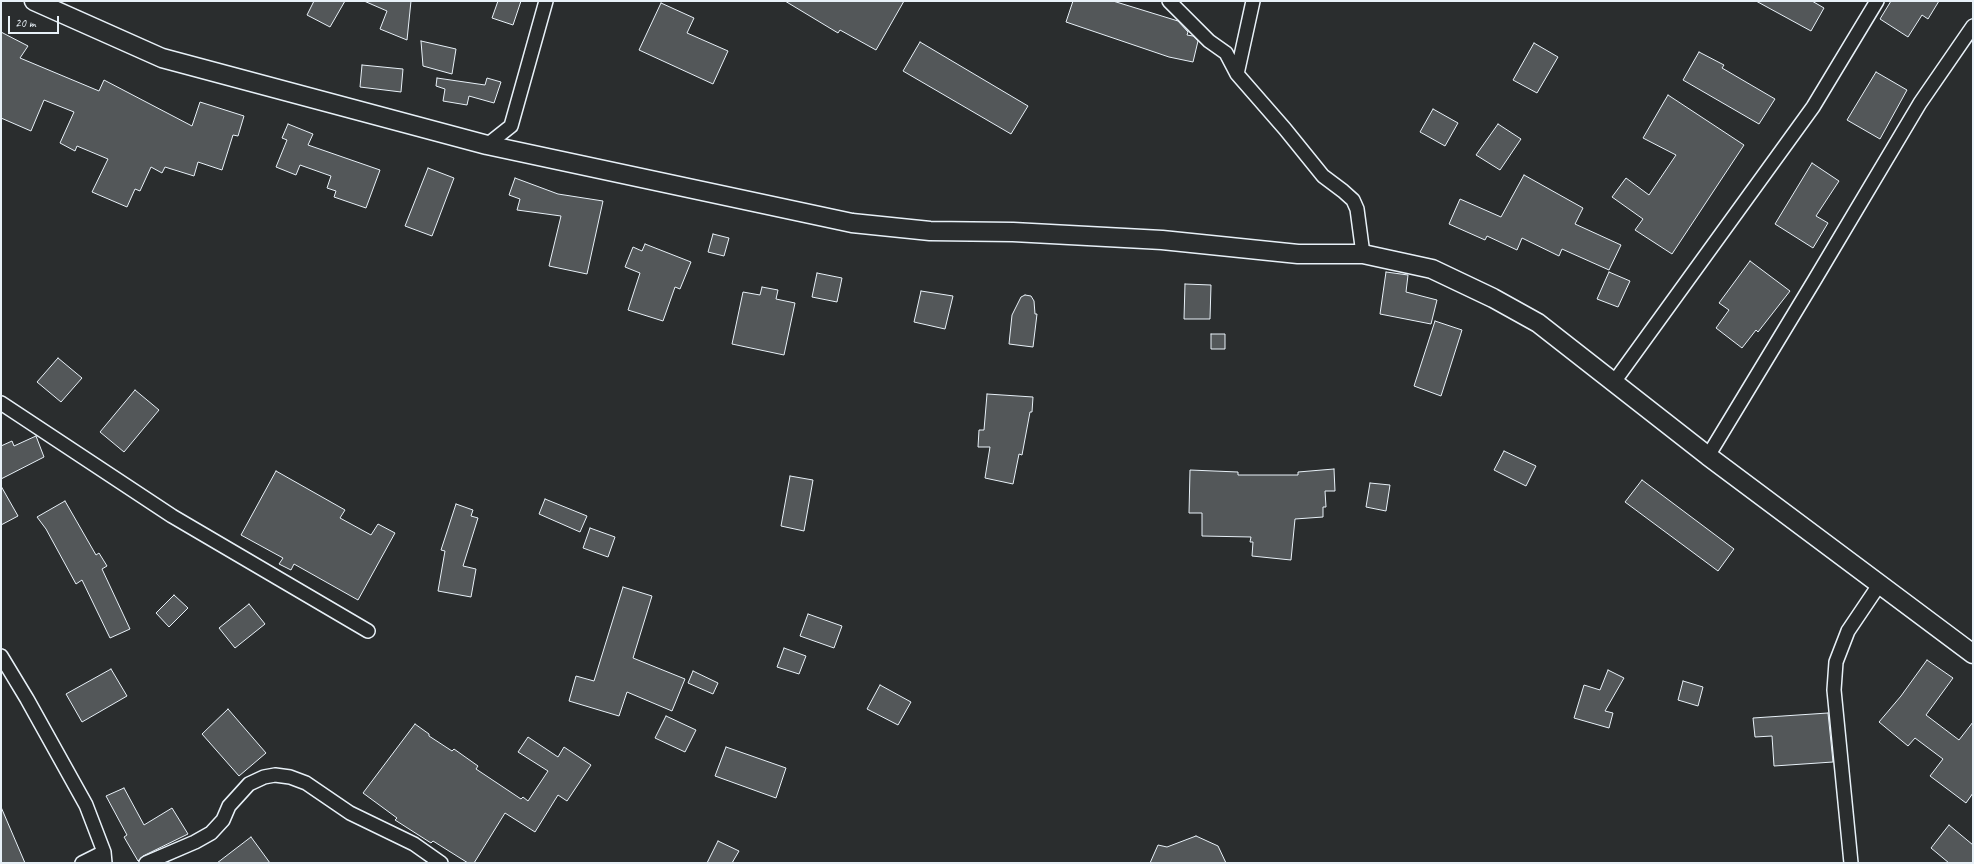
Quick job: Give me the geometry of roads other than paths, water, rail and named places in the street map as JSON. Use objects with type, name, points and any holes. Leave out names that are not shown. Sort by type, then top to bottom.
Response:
[{"type":"main road","points":[[34,1],[162,58],[487,145],[852,224],[930,231],[1013,232],[1162,240],[1298,254],[1363,254],[1432,269],[1493,298],[1538,323],[1708,456],[1973,654]]},
{"type":"street","points":[[487,145],[511,126],[546,1]]},
{"type":"street","points":[[1169,1],[1209,41],[1226,53],[1237,74],[1285,129],[1323,176],[1353,200],[1357,209],[1363,254]]},
{"type":"street","points":[[1237,74],[1253,1]]},
{"type":"street","points":[[1614,382],[1813,107],[1878,1]]},
{"type":"street","points":[[1708,456],[1814,282],[1920,102],[1973,26]]},
{"type":"street","points":[[1,403],[172,516],[368,631]]},
{"type":"street","points":[[1851,863],[1834,690],[1836,662],[1848,631],[1879,585]]},
{"type":"street","points":[[1,656],[27,699],[86,805],[105,858],[82,863]]},
{"type":"street","points":[[146,863],[195,842],[211,833],[224,820],[229,806],[249,784],[275,774],[290,777],[306,783],[350,813],[414,844],[441,863]]}]
